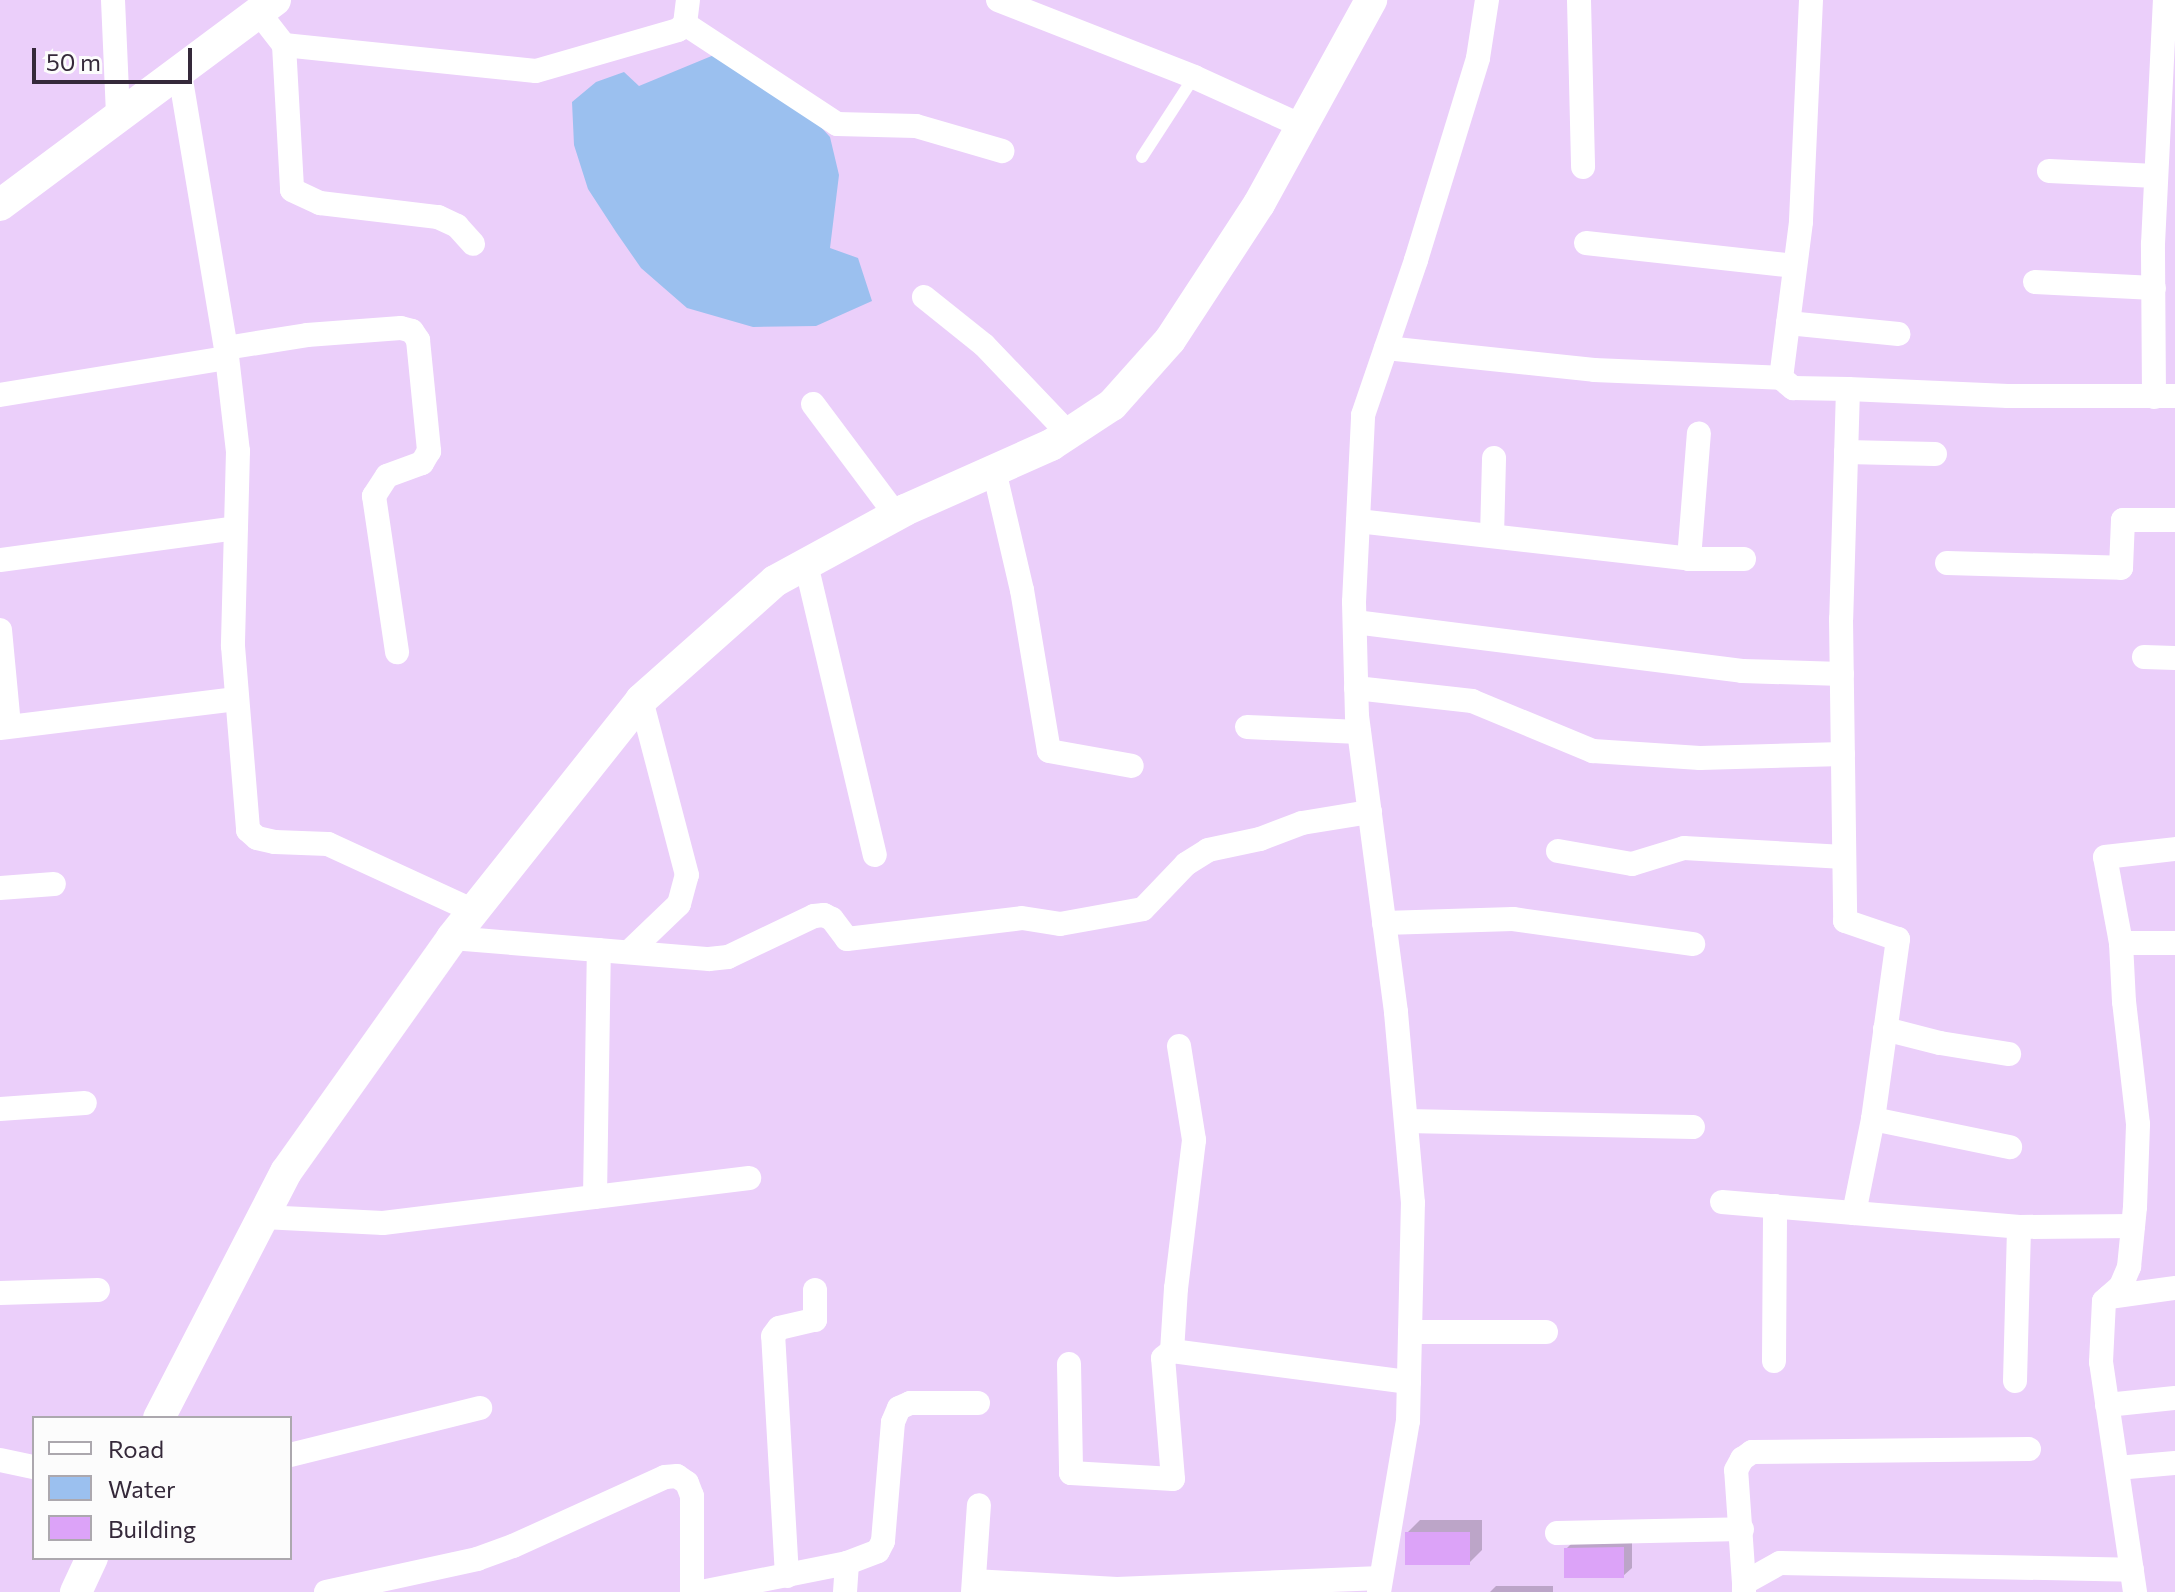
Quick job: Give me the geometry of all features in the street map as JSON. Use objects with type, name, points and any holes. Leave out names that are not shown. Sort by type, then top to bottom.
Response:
[{"type":"street","points":[[113,0],[118,116]]},
{"type":"street","points":[[998,0],[1194,77],[1302,126]]},
{"type":"street","points":[[160,1416],[286,1172],[452,938],[641,700],[775,581],[896,515],[1068,433],[1112,405],[1170,340],[1259,204],[1370,0]]},
{"type":"street","points":[[979,1505],[973,1586],[1117,1589],[1380,1585],[1408,1421],[1413,1203],[1356,688],[1355,622],[1363,415],[1478,58],[1487,0]]},
{"type":"street","points":[[1579,0],[1583,167]]},
{"type":"street","points":[[1781,378],[1801,222],[1811,0]]},
{"type":"street","points":[[1386,348],[1594,370],[1781,378],[1793,388],[2165,397],[2154,288],[2164,257],[2156,176],[2165,0]]},
{"type":"street","points":[[0,205],[118,116],[180,74],[267,6],[284,45],[292,190],[320,203],[438,217],[457,226],[473,244]]},
{"type":"street","points":[[284,45],[536,71],[678,30],[686,12],[837,124],[916,126],[1002,151]]},
{"type":"street","points":[[180,74],[227,353],[238,451],[233,646],[248,830],[257,838],[275,842],[328,844],[474,911]]},
{"type":"street","points":[[2049,171],[2156,176]]},
{"type":"street","points":[[1586,243],[1795,266]]},
{"type":"street","points":[[2035,282],[2154,288]]},
{"type":"street","points":[[924,297],[984,345],[1068,433]]},
{"type":"street","points":[[1788,323],[1898,334]]},
{"type":"street","points":[[0,395],[307,335],[401,328],[412,331],[418,340],[429,451],[422,463],[387,476],[374,496],[397,652]]},
{"type":"street","points":[[1848,389],[1842,674],[1845,921],[1898,939],[1873,1119],[1854,1213]]},
{"type":"street","points":[[813,404],[896,515]]},
{"type":"street","points":[[1689,559],[1699,433]]},
{"type":"street","points":[[1846,452],[1935,454]]},
{"type":"street","points":[[1492,536],[1494,458]]},
{"type":"street","points":[[994,470],[1022,590],[1049,751],[1132,766]]},
{"type":"street","points":[[1947,563],[2121,568],[2123,520],[2175,520]]},
{"type":"street","points":[[1358,521],[1689,559],[1744,559]]},
{"type":"street","points":[[0,560],[236,528]]},
{"type":"street","points":[[806,564],[875,855]]},
{"type":"street","points":[[1355,622],[1742,671],[1842,674]]},
{"type":"street","points":[[0,630],[4,727],[236,699]]},
{"type":"street","points":[[2144,657],[2175,658]]},
{"type":"street","points":[[1356,688],[1472,701],[1593,751],[1700,758],[1843,754]]},
{"type":"street","points":[[629,952],[679,904],[687,875],[641,700]]},
{"type":"street","points":[[1247,727],[1359,732]]},
{"type":"street","points":[[452,938],[709,959],[728,957],[814,916],[824,915],[832,919],[847,939],[1022,918],[1060,924],[1134,913],[1153,902],[1186,864],[1208,850],[1260,839],[1302,823],[1370,812]]},
{"type":"street","points":[[1558,851],[1632,864],[1684,848],[1844,857]]},
{"type":"street","points":[[1744,1588],[1780,1563],[2134,1581],[2101,1362],[2103,1310],[2109,1297],[2121,1286],[2129,1267],[2138,1124],[2124,1002],[2121,943],[2105,857],[2175,849]]},
{"type":"street","points":[[0,888],[54,884]]},
{"type":"street","points":[[1384,923],[1513,919],[1693,944]]},
{"type":"street","points":[[2121,943],[2175,943]]},
{"type":"street","points":[[595,1197],[599,950]]},
{"type":"street","points":[[1885,1029],[1940,1043],[2009,1054]]},
{"type":"street","points":[[1172,1351],[1176,1288],[1194,1140],[1179,1046]]},
{"type":"street","points":[[0,1109],[85,1103]]},
{"type":"street","points":[[1873,1119],[2010,1147]]},
{"type":"street","points":[[1406,1121],[1693,1127]]},
{"type":"street","points":[[263,1217],[383,1223],[749,1178]]},
{"type":"street","points":[[1722,1202],[2019,1227],[2133,1226]]},
{"type":"street","points":[[1774,1361],[1775,1206]]},
{"type":"street","points":[[2015,1381],[2019,1227]]},
{"type":"street","points":[[2109,1297],[2175,1288]]},
{"type":"street","points":[[0,1293],[98,1290]]},
{"type":"street","points":[[787,1576],[773,1336],[779,1328],[815,1320],[815,1290]]},
{"type":"street","points":[[1410,1332],[1546,1332]]},
{"type":"street","points":[[1069,1364],[1071,1473],[1173,1479],[1163,1358],[1172,1351],[1409,1382]]},
{"type":"street","points":[[2107,1405],[2175,1398]]},
{"type":"street","points":[[701,1592],[847,1563],[871,1555],[883,1541],[893,1422],[899,1408],[910,1403],[978,1403]]},
{"type":"street","points":[[292,1455],[480,1408]]},
{"type":"street","points":[[1744,1588],[1736,1470],[1742,1459],[1752,1452],[2029,1449]]},
{"type":"street","points":[[0,1460],[32,1467]]},
{"type":"street","points":[[2117,1468],[2175,1463]]},
{"type":"street","points":[[326,1592],[477,1559],[513,1546],[665,1477],[677,1476],[687,1483],[692,1496],[692,1592]]},
{"type":"street","points":[[1557,1533],[1742,1529]]},
{"type":"street","points":[[76,1592],[91,1560]]},
{"type":"street","points":[[845,1592],[847,1563]]},
{"type":"lane","points":[[1142,157],[1194,77]]},
{"type":"water","points":[[714,55],[800,104],[830,137],[839,175],[830,248],[858,258],[872,301],[816,326],[753,327],[687,308],[641,268],[588,189],[574,145],[572,102],[596,82],[624,72],[639,86]]},
{"type":"building","points":[[1405,1532],[1470,1532],[1470,1565],[1405,1565]]},
{"type":"building","points":[[1624,1547],[1624,1578],[1564,1578],[1564,1548]]}]
